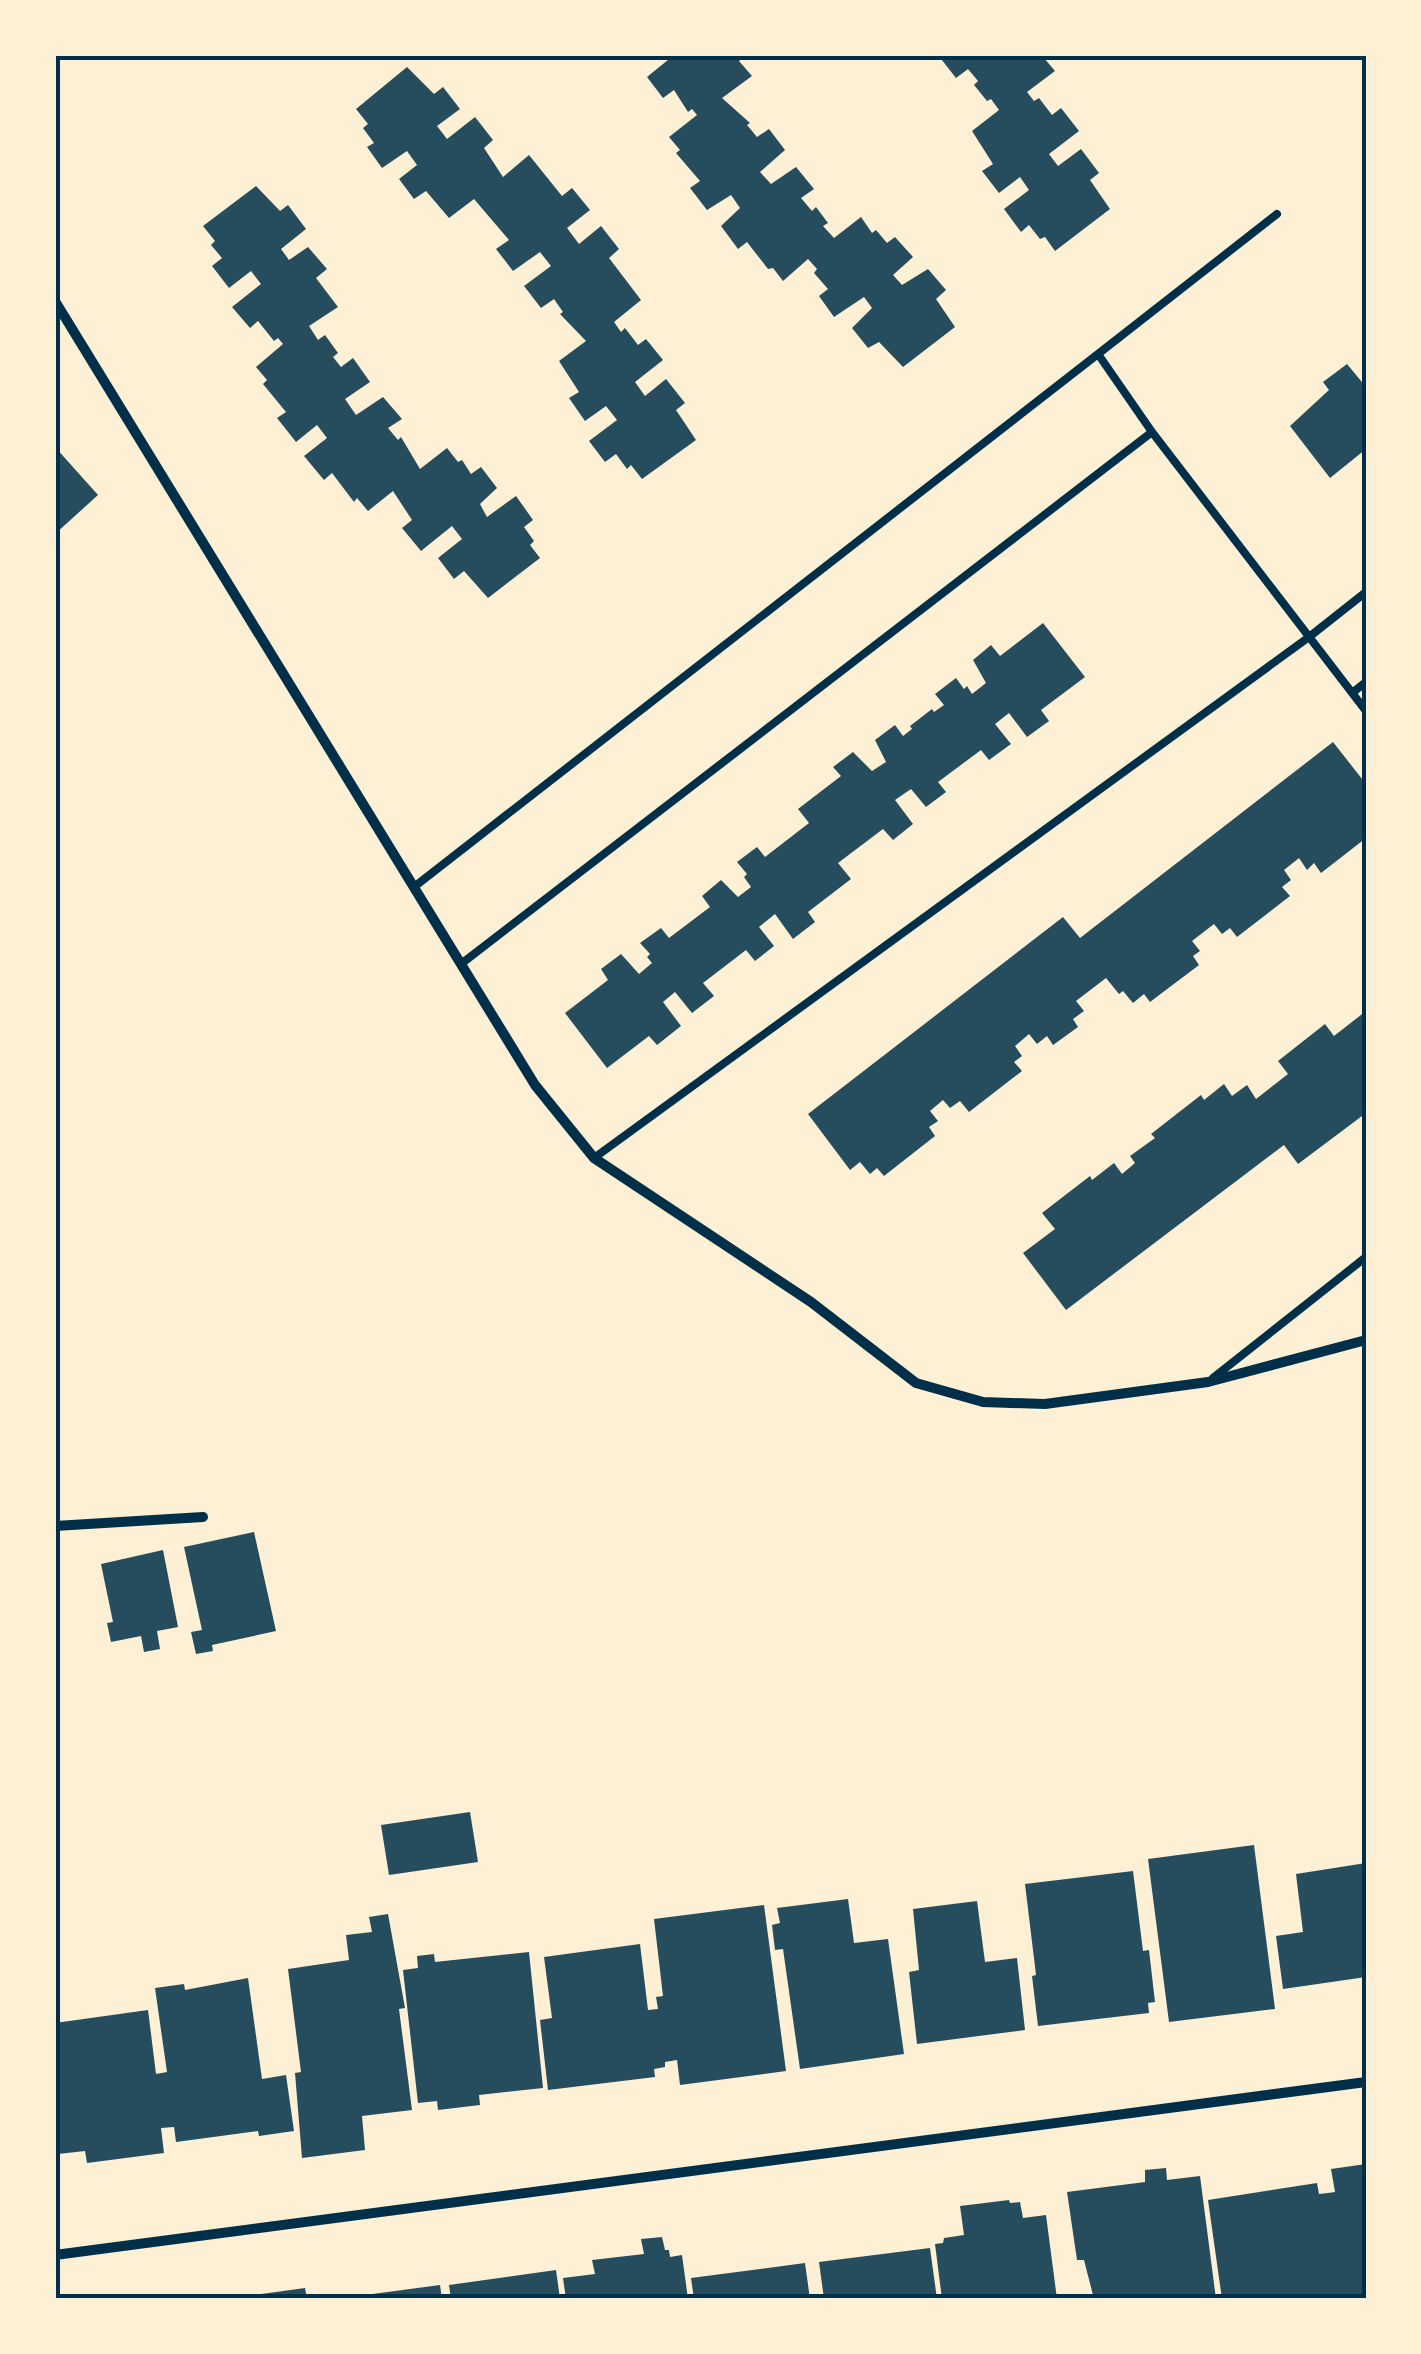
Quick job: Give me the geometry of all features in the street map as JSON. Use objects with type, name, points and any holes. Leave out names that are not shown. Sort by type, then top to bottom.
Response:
[{"type":"street","points":[[55,301],[535,1085],[594,1158],[812,1302],[916,1383],[984,1402],[1044,1404],[1208,1382],[1366,1340]]},
{"type":"street","points":[[55,1526],[202,1517]]},
{"type":"street","points":[[55,2255],[1366,2082]]},
{"type":"lane","points":[[414,887],[1277,214]]},
{"type":"lane","points":[[1098,354],[1152,432],[1366,711]]},
{"type":"lane","points":[[461,964],[1152,432]]},
{"type":"lane","points":[[594,1158],[1310,637],[1366,592]]},
{"type":"lane","points":[[1352,693],[1366,682]]},
{"type":"lane","points":[[1208,1382],[1366,1257]]},
{"type":"building","points":[[674,55],[739,55],[739,61],[752,76],[722,98],[750,123],[747,125],[757,137],[769,129],[785,150],[760,172],[771,184],[796,167],[814,189],[801,198],[812,211],[816,207],[828,223],[823,226],[834,238],[861,217],[872,233],[876,230],[887,243],[895,237],[913,257],[893,275],[902,285],[928,269],[946,290],[936,299],[955,327],[903,367],[879,342],[868,348],[852,328],[872,308],[864,297],[834,317],[819,296],[828,289],[808,259],[783,281],[747,242],[738,249],[721,226],[740,208],[731,195],[707,210],[690,188],[700,181],[676,153],[680,150],[669,137],[697,115],[692,109],[688,112],[674,90],[663,98],[647,77]]},
{"type":"building","points":[[938,55],[1049,55],[1044,58],[1055,71],[1027,92],[1034,101],[1039,98],[1052,115],[1061,108],[1079,131],[1049,154],[1058,166],[1081,149],[1099,173],[1090,180],[1110,209],[1055,251],[1029,225],[1021,232],[1004,209],[1029,190],[1020,177],[999,193],[982,171],[993,164],[972,131],[999,110],[974,85],[978,81],[968,69],[956,78]]},
{"type":"building","points":[[407,67],[434,94],[443,87],[460,109],[437,126],[447,139],[475,117],[493,140],[484,148],[503,177],[529,155],[562,196],[572,188],[590,210],[567,228],[579,244],[601,226],[619,249],[609,258],[641,300],[614,322],[621,332],[625,328],[638,345],[646,339],[663,360],[635,382],[645,396],[666,379],[685,403],[676,410],[696,440],[642,479],[631,465],[627,469],[616,454],[605,462],[589,441],[617,420],[606,406],[585,421],[569,398],[579,392],[559,361],[586,341],[560,314],[563,312],[554,299],[541,308],[524,286],[551,266],[540,252],[513,271],[496,249],[509,240],[474,199],[449,218],[426,191],[414,199],[399,179],[417,165],[407,151],[382,168],[367,147],[374,143],[363,128],[368,124],[356,109]]},
{"type":"building","points":[[256,186],[280,211],[288,205],[306,229],[281,249],[289,260],[308,247],[327,269],[316,278],[338,307],[309,326],[318,340],[325,335],[338,353],[333,357],[341,367],[353,358],[370,382],[345,399],[356,415],[383,397],[402,419],[388,428],[398,440],[401,437],[420,469],[447,448],[471,474],[481,467],[497,488],[480,504],[487,517],[516,496],[533,520],[524,527],[540,558],[488,598],[464,571],[454,579],[438,558],[462,539],[452,526],[421,551],[402,528],[412,520],[393,491],[368,511],[357,498],[354,502],[332,473],[324,480],[304,456],[327,438],[317,425],[296,442],[277,418],[286,412],[263,384],[267,380],[256,367],[283,344],[278,338],[274,341],[258,321],[250,328],[232,307],[261,284],[251,271],[229,288],[212,266],[222,258],[203,226]]},
{"type":"building","points":[[1347,364],[1366,387],[1366,449],[1330,478],[1290,426],[1329,390],[1323,382]]},
{"type":"building","points":[[55,447],[98,495],[55,534]]},
{"type":"building","points":[[1043,623],[1085,677],[1041,710],[1049,721],[1027,737],[1009,713],[995,724],[1011,744],[989,760],[981,750],[938,782],[946,792],[926,807],[911,789],[895,800],[913,824],[893,840],[883,829],[838,863],[851,879],[808,912],[815,922],[793,939],[775,914],[759,927],[774,946],[755,961],[746,950],[703,983],[714,996],[692,1013],[675,992],[663,1002],[681,1026],[657,1045],[649,1036],[607,1068],[565,1013],[608,980],[601,969],[621,954],[639,974],[652,963],[640,943],[661,928],[669,938],[710,907],[702,896],[721,880],[738,897],[751,887],[737,862],[757,847],[765,857],[809,823],[798,809],[841,776],[833,767],[853,752],[872,771],[886,762],[875,740],[895,725],[903,736],[932,709],[934,712],[944,705],[935,694],[956,678],[972,694],[986,683],[973,660],[991,645],[1000,656]]},
{"type":"building","points":[[1333,742],[1366,784],[1366,838],[1321,873],[1314,863],[1307,870],[1299,858],[1284,870],[1291,880],[1282,887],[1290,896],[1237,937],[1230,928],[1222,934],[1214,924],[1192,941],[1200,951],[1193,956],[1199,965],[1150,1002],[1144,994],[1133,1003],[1106,978],[1076,1001],[1084,1011],[1073,1019],[1078,1027],[1053,1045],[1047,1036],[1037,1044],[1029,1034],[1015,1046],[1022,1056],[1014,1062],[1022,1071],[969,1112],[960,1101],[950,1108],[943,1100],[930,1111],[938,1121],[929,1127],[935,1136],[884,1176],[877,1168],[870,1174],[860,1162],[850,1170],[808,1114],[1063,917],[1080,938]]},
{"type":"building","points":[[1366,1011],[1366,1113],[1298,1164],[1284,1145],[1066,1310],[1023,1253],[1055,1229],[1042,1213],[1090,1176],[1092,1180],[1114,1163],[1122,1174],[1135,1163],[1130,1156],[1155,1138],[1151,1134],[1201,1095],[1204,1100],[1224,1084],[1232,1096],[1247,1085],[1256,1099],[1288,1074],[1278,1061],[1325,1024],[1334,1036]]},
{"type":"building","points":[[254,1532],[276,1631],[212,1645],[213,1651],[196,1654],[191,1632],[202,1630],[184,1547]]},
{"type":"building","points":[[163,1550],[178,1627],[157,1631],[160,1649],[144,1652],[141,1636],[111,1642],[107,1623],[113,1622],[101,1564]]},
{"type":"building","points":[[470,1812],[478,1862],[389,1875],[381,1825]]},
{"type":"building","points":[[1254,1845],[1275,2009],[1169,2022],[1148,1859]]},
{"type":"building","points":[[1366,1863],[1366,1977],[1283,1989],[1276,1936],[1303,1932],[1296,1874]]},
{"type":"building","points":[[1133,1871],[1143,1951],[1149,1950],[1155,2002],[1148,2003],[1149,2013],[1038,2026],[1025,1884]]},
{"type":"building","points":[[848,1899],[854,1943],[888,1939],[904,2054],[800,2069],[783,1949],[775,1950],[772,1925],[780,1923],[777,1908]]},
{"type":"building","points":[[977,1901],[985,1962],[1017,1958],[1025,2030],[917,2044],[909,1972],[919,1970],[913,1909]]},
{"type":"building","points":[[764,1905],[786,2071],[680,2085],[677,2060],[654,2069],[655,2077],[548,2090],[540,2020],[552,2018],[544,1957],[640,1944],[648,2010],[658,2009],[656,1997],[663,1996],[654,1919]]},
{"type":"building","points":[[388,1914],[405,2008],[399,2009],[412,2110],[362,2116],[365,2150],[302,2158],[295,2073],[301,2072],[288,1969],[349,1960],[346,1935],[372,1932],[369,1917]]},
{"type":"building","points":[[529,1952],[543,2088],[479,2095],[480,2105],[438,2110],[437,2101],[418,2103],[403,1970],[418,1968],[417,1956],[434,1954],[435,1962]]},
{"type":"building","points":[[248,1978],[262,2079],[286,2075],[294,2131],[259,2136],[258,2131],[176,2142],[174,2127],[161,2128],[164,2153],[87,2163],[85,2151],[58,2154],[55,2085],[60,2084],[55,2065],[55,2023],[148,2010],[156,2074],[167,2072],[155,1988],[184,1984],[185,1990]]},
{"type":"building","points":[[1366,2164],[1366,2299],[1222,2299],[1208,2200],[1317,2183],[1319,2194],[1335,2192],[1331,2169]]},
{"type":"building","points":[[1166,2168],[1167,2180],[1200,2176],[1216,2299],[1094,2299],[1084,2260],[1077,2260],[1067,2192],[1145,2182],[1145,2170]]},
{"type":"building","points":[[1020,2202],[1023,2218],[1046,2215],[1057,2299],[942,2299],[935,2244],[943,2243],[944,2238],[964,2235],[960,2206]]},
{"type":"building","points":[[662,2237],[670,2257],[682,2255],[688,2299],[566,2299],[563,2278],[595,2274],[592,2260],[644,2254],[641,2239]]},
{"type":"building","points":[[930,2248],[937,2299],[824,2299],[819,2262]]},
{"type":"building","points":[[805,2263],[810,2299],[694,2299],[691,2278]]},
{"type":"building","points":[[556,2270],[560,2299],[451,2299],[449,2285]]},
{"type":"building","points":[[440,2285],[442,2299],[350,2299],[350,2297]]},
{"type":"building","points":[[305,2288],[307,2299],[240,2299],[240,2297]]}]
